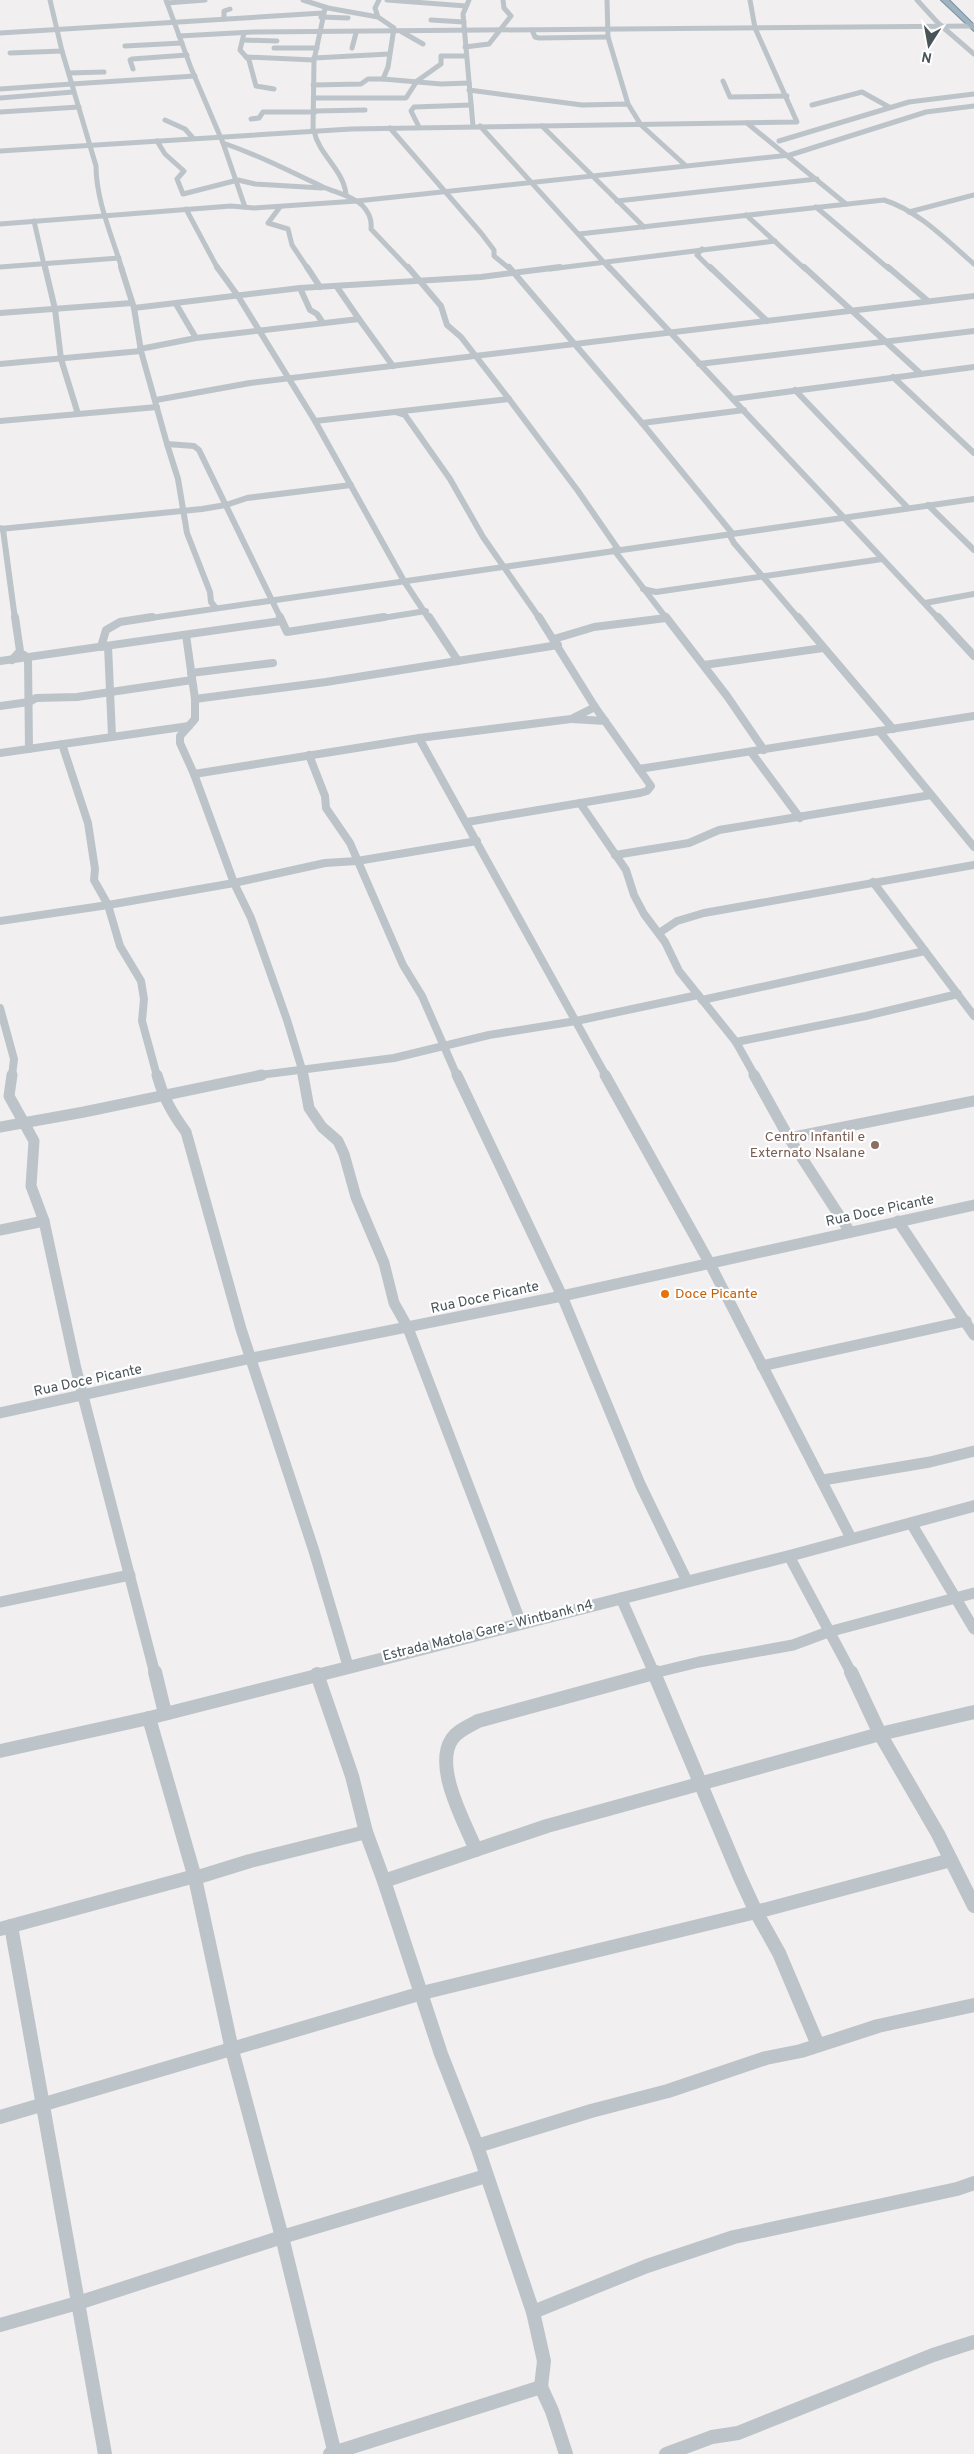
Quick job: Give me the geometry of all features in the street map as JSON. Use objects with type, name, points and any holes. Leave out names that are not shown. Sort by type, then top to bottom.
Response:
[{"type":"highway","points":[[945,0],[973,26]]},
{"type":"highway","points":[[952,0],[973,26]]},
{"type":"street","points":[[50,0],[73,92],[90,145],[105,215],[133,306],[141,350],[154,391],[166,444],[175,467],[187,533],[214,605]]},
{"type":"street","points":[[205,0],[168,3],[182,44],[221,136],[246,207]]},
{"type":"street","points":[[305,1],[319,0]]},
{"type":"street","points":[[326,0],[314,59],[314,131],[319,147],[347,186],[346,194]]},
{"type":"street","points":[[378,17],[376,5],[379,0]]},
{"type":"street","points":[[387,0],[466,6]]},
{"type":"street","points":[[469,0],[463,14],[471,105],[476,126],[531,182],[882,559],[973,653]]},
{"type":"street","points":[[465,47],[488,44],[512,16],[504,8],[503,0]]},
{"type":"street","points":[[608,0],[608,36],[628,104],[641,125],[685,165]]},
{"type":"street","points":[[0,151],[221,136],[390,128],[798,121],[755,28],[750,0]]},
{"type":"street","points":[[917,0],[943,27],[974,54]]},
{"type":"street","points":[[305,1],[324,12],[348,18]]},
{"type":"street","points":[[224,19],[224,11],[230,9]]},
{"type":"street","points":[[0,33],[324,12],[331,9],[378,17],[392,25],[394,32],[388,68],[385,70],[383,79]]},
{"type":"street","points":[[431,20],[464,22]]},
{"type":"street","points":[[179,36],[244,33],[356,33],[607,28],[973,26]]},
{"type":"street","points":[[532,30],[535,37],[539,38],[608,36]]},
{"type":"street","points":[[401,32],[423,44]]},
{"type":"street","points":[[244,33],[240,50],[249,60],[257,88],[274,89]]},
{"type":"street","points":[[352,48],[356,33]]},
{"type":"street","points":[[242,40],[277,41]]},
{"type":"street","points":[[125,46],[182,44]]},
{"type":"street","points":[[274,48],[317,48]]},
{"type":"street","points":[[10,53],[62,50]]},
{"type":"street","points":[[246,57],[314,59],[389,54]]},
{"type":"street","points":[[133,69],[130,60],[132,59],[187,55]]},
{"type":"street","points":[[314,98],[406,98],[410,89],[421,76],[441,64],[440,56],[466,56]]},
{"type":"street","points":[[69,73],[104,72]]},
{"type":"street","points":[[0,89],[195,76]]},
{"type":"street","points":[[313,86],[361,84],[368,78],[458,84],[582,105],[628,104]]},
{"type":"street","points":[[723,81],[730,97],[787,96]]},
{"type":"street","points":[[437,84],[435,88],[437,89],[469,87]]},
{"type":"street","points":[[0,98],[73,92]]},
{"type":"street","points":[[812,105],[862,92],[889,107]]},
{"type":"street","points":[[779,141],[913,101],[974,94]]},
{"type":"street","points":[[913,101],[935,111]]},
{"type":"street","points":[[419,127],[411,111],[414,107],[471,105]]},
{"type":"street","points":[[0,224],[186,209],[357,201],[685,165],[786,156],[935,111],[974,106]]},
{"type":"street","points":[[0,112],[79,107]]},
{"type":"street","points":[[251,119],[259,118],[264,112],[365,110]]},
{"type":"street","points":[[165,120],[185,129],[193,138]]},
{"type":"street","points":[[747,123],[846,204]]},
{"type":"street","points":[[542,126],[644,227]]},
{"type":"street","points":[[390,128],[481,233],[494,250],[494,256],[503,261],[513,272],[642,423],[730,534],[734,543],[893,729]]},
{"type":"street","points":[[157,140],[165,154],[184,171],[177,179],[183,194],[236,180],[255,184],[326,188]]},
{"type":"street","points":[[223,144],[265,158],[326,188],[346,194],[357,201],[370,214],[372,221],[371,229],[420,281],[443,309],[447,325],[461,337],[578,491],[643,589],[704,666],[764,750]]},
{"type":"street","points":[[617,201],[817,179]]},
{"type":"street","points":[[909,212],[974,195]]},
{"type":"street","points":[[579,234],[816,207],[888,201],[909,212],[974,264]]},
{"type":"street","points":[[280,206],[268,223],[288,229],[292,245],[320,287]]},
{"type":"street","points":[[816,207],[928,301]]},
{"type":"street","points":[[186,209],[221,274],[238,296],[315,421],[404,581],[458,661]]},
{"type":"street","points":[[746,215],[920,373]]},
{"type":"street","points":[[34,221],[56,309],[60,359],[78,414]]},
{"type":"street","points":[[0,313],[176,304],[300,288],[337,287],[386,281],[420,281],[513,272],[775,241]]},
{"type":"street","points":[[697,255],[702,249]]},
{"type":"street","points":[[680,252],[697,255],[767,321]]},
{"type":"street","points":[[0,268],[119,258]]},
{"type":"street","points":[[337,287],[378,348],[393,366]]},
{"type":"street","points":[[300,288],[310,310],[317,314],[323,323]]},
{"type":"street","points":[[0,421],[78,414],[157,403],[170,396],[288,379],[974,296]]},
{"type":"street","points":[[176,304],[196,338]]},
{"type":"street","points":[[0,364],[141,350],[196,338],[359,319]]},
{"type":"street","points":[[699,364],[974,331]]},
{"type":"street","points":[[733,399],[974,367]]},
{"type":"street","points":[[894,377],[974,453]]},
{"type":"street","points":[[795,390],[908,508]]},
{"type":"street","points":[[154,391],[170,396]]},
{"type":"street","points":[[315,421],[395,412],[406,413],[509,399]]},
{"type":"street","points":[[642,423],[744,410]]},
{"type":"street","points":[[406,413],[450,479],[471,518],[556,642],[595,707],[651,786],[646,791],[467,822]]},
{"type":"street","points":[[166,444],[197,447],[288,632],[426,611]]},
{"type":"street","points":[[222,496],[247,498],[351,486]]},
{"type":"street","points":[[12,660],[20,651],[19,634],[10,591],[7,545],[1,529],[184,511],[226,505],[247,498]]},
{"type":"street","points":[[112,736],[110,692],[104,646],[106,630],[114,624],[200,610],[214,605],[271,600],[974,499]]},
{"type":"street","points":[[928,505],[974,550]]},
{"type":"street","points":[[707,537],[734,543]]},
{"type":"street","points":[[643,589],[656,592],[762,575],[882,559]]},
{"type":"street","points":[[651,598],[656,592]]},
{"type":"street","points":[[925,603],[974,594]]},
{"type":"street","points":[[195,699],[326,682],[458,661],[556,642],[594,627],[666,618]]},
{"type":"street","points":[[0,661],[281,621]]},
{"type":"street","points":[[186,635],[195,699],[195,719],[182,733],[179,740],[194,774],[234,883],[251,918],[287,1020],[302,1070],[309,1108],[322,1127],[338,1141],[344,1154],[356,1197],[384,1263],[394,1303],[408,1328],[521,1623]]},
{"type":"street","points":[[704,666],[823,648]]},
{"type":"street","points":[[20,651],[28,658],[29,749]]},
{"type":"street","points":[[0,706],[29,702],[36,698],[77,697],[110,692],[274,663]]},
{"type":"street","points":[[571,719],[595,707]]},
{"type":"street","points":[[639,769],[974,716]]},
{"type":"street","points":[[194,774],[419,738],[571,719],[605,721]]},
{"type":"street","points":[[0,753],[189,726]]},
{"type":"street","points":[[879,732],[974,847]]},
{"type":"street","points":[[419,738],[709,1262],[823,1480],[851,1538]]},
{"type":"street","points":[[62,744],[88,823],[95,869],[94,880],[108,905],[120,946],[141,981],[144,999],[142,1021],[163,1096],[170,1110],[186,1132],[205,1206],[348,1666]]},
{"type":"street","points":[[751,752],[800,818]]},
{"type":"street","points":[[309,755],[325,796],[326,808],[350,842],[403,965],[422,996],[442,1045],[562,1296],[640,1484],[687,1581]]},
{"type":"street","points":[[615,855],[689,842],[719,830],[800,818],[931,794]]},
{"type":"street","points":[[580,803],[626,870],[634,895],[644,914],[659,933],[679,971],[736,1042],[789,1138],[850,1232]]},
{"type":"street","points":[[0,921],[108,905],[234,883],[325,863],[357,861],[477,841]]},
{"type":"street","points":[[652,924],[669,924],[711,912],[974,865]]},
{"type":"street","points":[[873,882],[974,1016]]},
{"type":"street","points":[[659,933],[669,924]]},
{"type":"street","points":[[0,1127],[84,1112],[252,1076],[394,1058],[442,1045],[700,998],[925,951]]},
{"type":"street","points":[[736,1042],[885,1012],[958,994]]},
{"type":"street","points":[[0,1008],[14,1059],[9,1096],[34,1141],[31,1186],[44,1220],[76,1370],[85,1396],[165,1713]]},
{"type":"street","points":[[789,1138],[974,1101]]},
{"type":"street","name":"Rua Doce Picante","points":[[0,1413],[85,1396],[252,1358],[562,1296],[974,1205]]},
{"type":"street","points":[[0,1230],[44,1220]]},
{"type":"street","points":[[898,1221],[974,1334]]},
{"type":"street","points":[[762,1366],[966,1321]]},
{"type":"street","points":[[823,1480],[930,1462],[974,1451]]},
{"type":"street","name":"Estrada Matola Gare - Wintbank n4","points":[[0,1750],[149,1718],[348,1666],[789,1556],[974,1506]]},
{"type":"street","points":[[911,1523],[974,1629]]},
{"type":"street","points":[[789,1556],[861,1691],[880,1734],[951,1860],[974,1906]]},
{"type":"street","points":[[0,1602],[130,1575]]},
{"type":"street","points":[[476,1850],[446,1768],[447,1748],[453,1737],[478,1721],[699,1662],[793,1645],[828,1632],[974,1593]]},
{"type":"street","points":[[621,1598],[756,1912],[779,1953],[818,2045]]},
{"type":"street","points":[[317,1674],[352,1776],[366,1832],[422,1993],[441,2054],[477,2146],[533,2312],[544,2361],[541,2387],[551,2403],[553,2418],[566,2454]]},
{"type":"street","points":[[384,1881],[547,1826],[880,1734],[974,1712]]},
{"type":"street","points":[[149,1718],[195,1877],[232,2050],[282,2238],[333,2454],[541,2387]]},
{"type":"street","points":[[105,2454],[81,2302],[6,1927],[250,1861],[366,1832]]},
{"type":"street","points":[[0,2117],[43,2106],[422,1993],[756,1912],[951,1860]]},
{"type":"street","points":[[477,2146],[591,2110],[668,2091],[766,2058],[801,2051],[878,2026],[974,2005]]},
{"type":"street","points":[[0,2325],[81,2302],[486,2176]]},
{"type":"street","points":[[533,2312],[650,2263],[718,2242],[764,2229],[957,2189],[974,2183]]},
{"type":"street","points":[[666,2454],[712,2437],[738,2433],[933,2356],[974,2342]]},
{"type":"place","name":"Centro Infantil e Externato Nsalane","points":[[875,1145]]},
{"type":"place","name":"Doce Picante","points":[[665,1294]]}]
